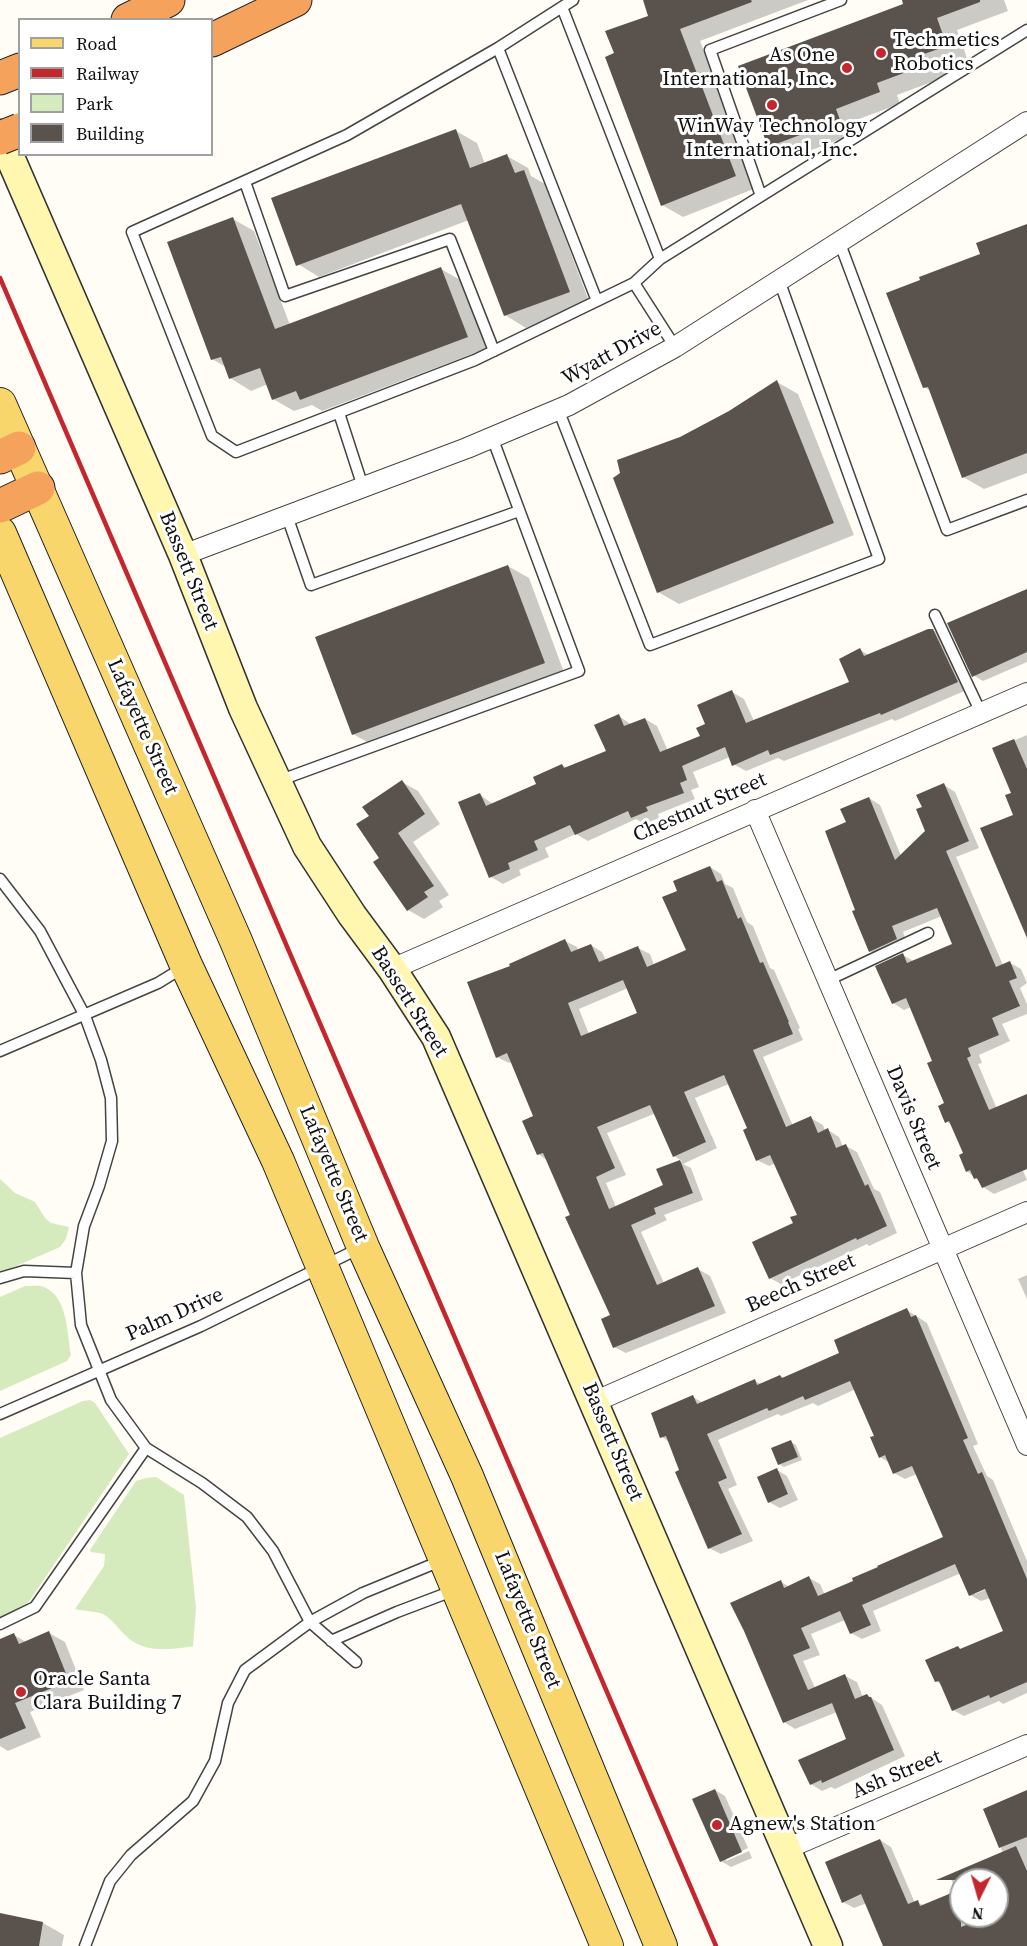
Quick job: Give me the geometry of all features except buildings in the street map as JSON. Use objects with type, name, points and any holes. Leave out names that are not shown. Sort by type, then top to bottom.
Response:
[{"type":"highway","points":[[132,18],[168,0]]},
{"type":"highway","points":[[213,40],[295,0]]},
{"type":"highway","points":[[0,78],[18,71]]},
{"type":"highway","points":[[0,138],[18,131]]},
{"type":"highway","points":[[0,506],[38,488]]},
{"type":"main road","name":"Lafayette Street","points":[[0,404],[10,452],[38,488],[236,941],[363,1246],[467,1476],[661,1946]]},
{"type":"main road","points":[[0,533],[186,965],[278,1161],[607,1946]]},
{"type":"street","name":"Wyatt Drive","points":[[183,555],[492,437],[558,409],[675,347],[1027,122]]},
{"type":"street","name":"Bassett Street","points":[[0,134],[183,555],[243,708],[307,846],[436,1037],[828,1946]]},
{"type":"street","name":"Chestnut Street","points":[[392,969],[1027,693]]},
{"type":"street","name":"Davis Street","points":[[754,810],[1027,1445]]},
{"type":"street","name":"Beech Street","points":[[594,1402],[942,1247],[1027,1212]]},
{"type":"street","name":"Ash Street","points":[[786,1849],[1027,1745]]},
{"type":"lane","points":[[573,0],[498,48],[347,135],[132,232],[212,436],[236,452],[494,351],[634,283],[660,259],[1027,30]]},
{"type":"lane","points":[[761,196],[710,50],[841,0]]},
{"type":"lane","points":[[562,7],[660,259]]},
{"type":"lane","points":[[498,48],[597,301]]},
{"type":"lane","points":[[245,182],[285,296],[450,240],[494,351]]},
{"type":"lane","points":[[839,241],[947,530],[1027,500]]},
{"type":"lane","points":[[558,409],[650,645],[879,559],[779,280]]},
{"type":"lane","points":[[634,283],[675,347]]},
{"type":"lane","points":[[339,413],[363,487]]},
{"type":"lane","points":[[277,782],[579,671],[492,437]]},
{"type":"lane","points":[[287,516],[311,585],[519,511]]},
{"type":"lane","points":[[935,615],[981,713]]},
{"type":"lane","points":[[0,879],[40,932],[85,1016],[101,1060],[111,1098],[112,1141],[84,1226],[76,1273],[81,1325],[111,1400],[146,1448],[202,1483],[247,1517],[273,1551],[310,1622],[356,1662]]},
{"type":"lane","points":[[828,980],[928,933]]},
{"type":"lane","points":[[0,1051],[158,983],[186,965]]},
{"type":"lane","name":"Palm Drive","points":[[0,1414],[201,1326],[363,1246]]},
{"type":"lane","points":[[0,1278],[24,1271],[76,1273]]},
{"type":"lane","points":[[0,1624],[35,1607],[146,1448]]},
{"type":"lane","points":[[86,1946],[110,1881],[131,1855],[193,1801],[215,1761],[228,1703],[245,1670],[310,1622],[363,1593],[446,1558]]},
{"type":"lane","points":[[331,1641],[397,1612],[458,1589]]},
{"type":"green space","points":[[0,1179],[15,1193],[35,1202],[51,1223],[69,1227],[66,1239],[60,1247],[0,1273]]},
{"type":"green space","points":[[25,1286],[44,1287],[58,1299],[65,1316],[71,1355],[67,1361],[0,1391],[0,1297]]},
{"type":"green space","points":[[90,1400],[95,1403],[129,1454],[30,1600],[22,1608],[0,1618],[0,1438],[83,1401]]},
{"type":"green space","points":[[156,1477],[184,1495],[196,1608],[193,1646],[189,1647],[154,1649],[146,1647],[131,1640],[103,1614],[75,1609],[104,1566],[105,1554],[90,1550],[136,1481]]},
{"type":"railway","points":[[0,278],[716,1946]]},
{"type":"place","name":"Techmetics Robotics","points":[[881,53]]},
{"type":"place","name":"As One International, Inc.","points":[[847,68]]},
{"type":"place","name":"WinWay Technology International, Inc.","points":[[772,105]]},
{"type":"place","name":"Oracle Santa Clara Building 7","points":[[21,1692]]},
{"type":"place","name":"Agnew's Station","points":[[717,1825]]}]
